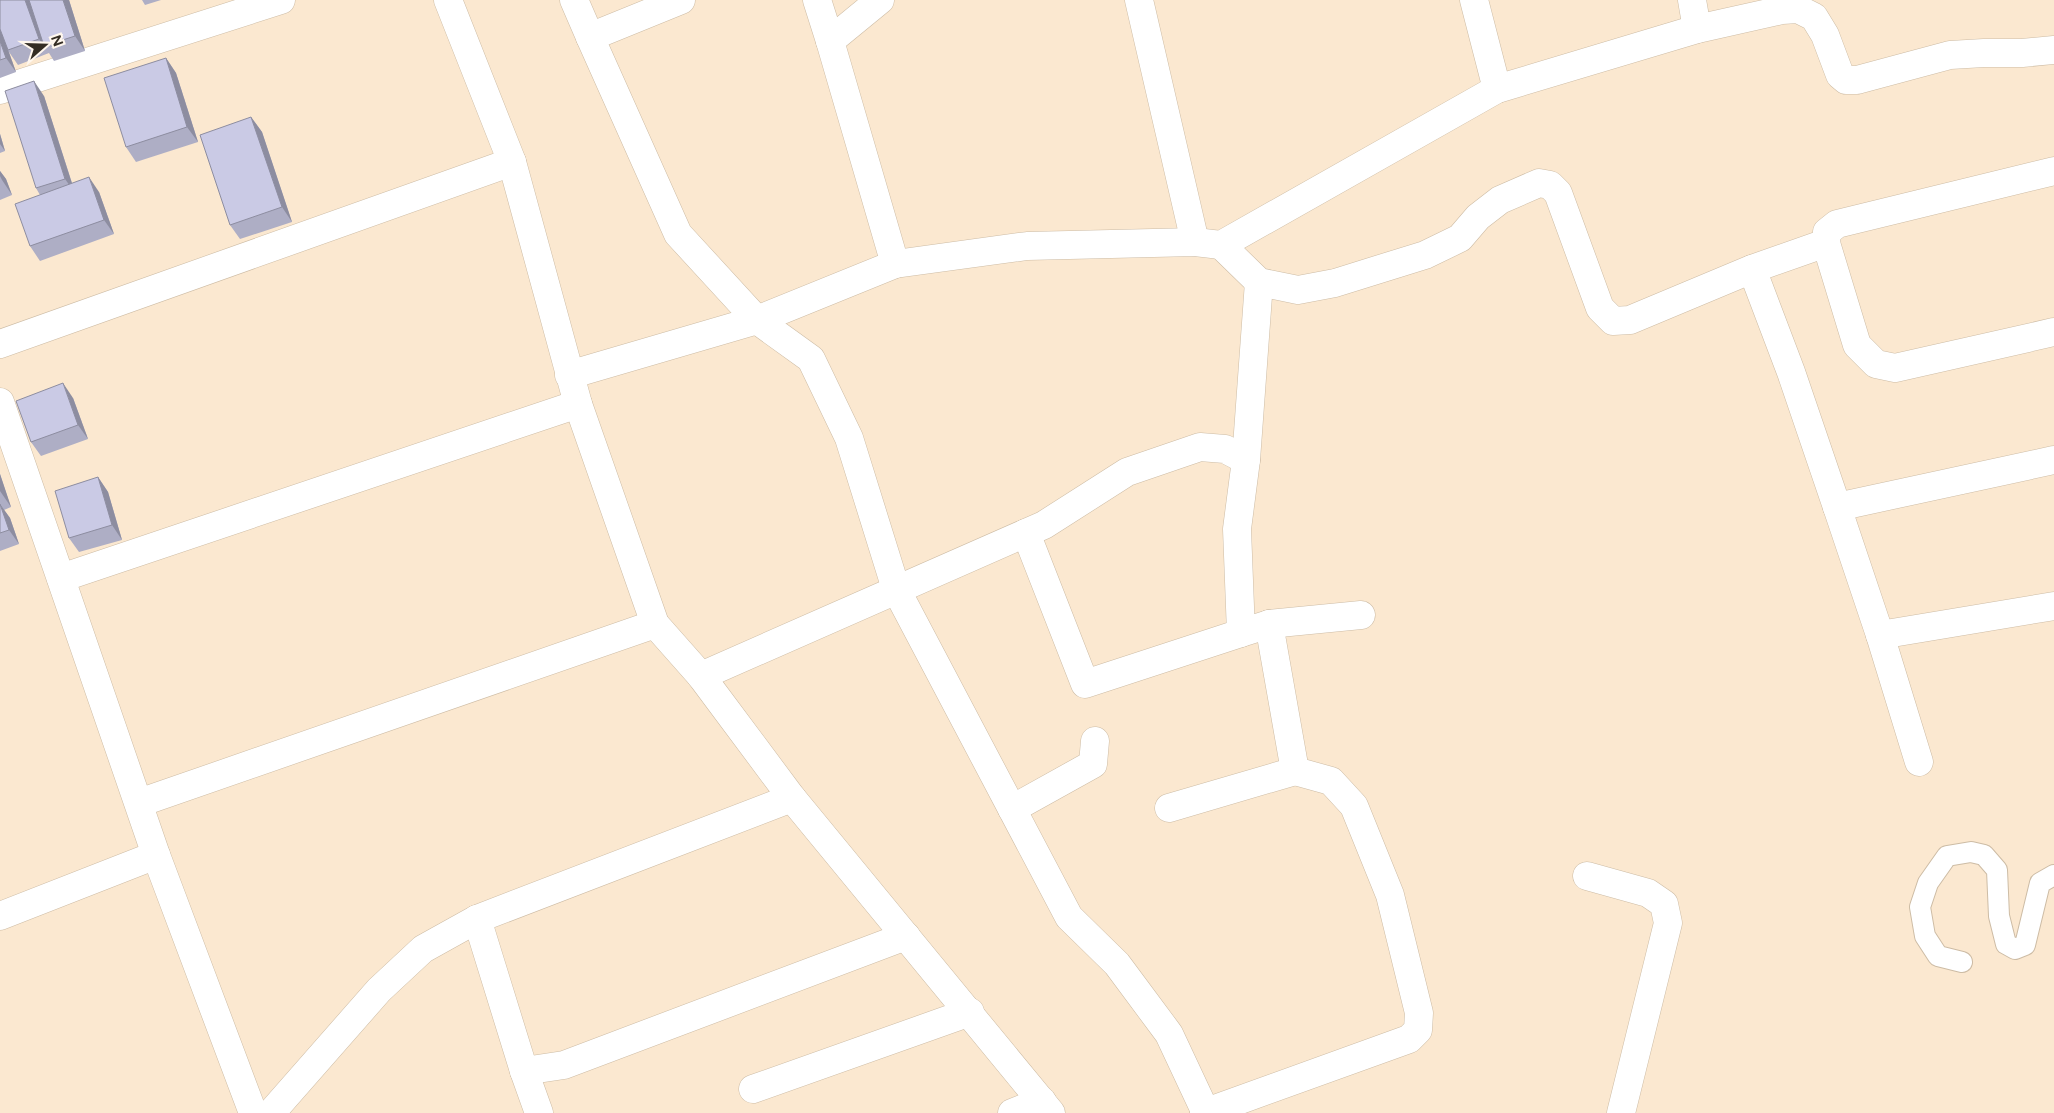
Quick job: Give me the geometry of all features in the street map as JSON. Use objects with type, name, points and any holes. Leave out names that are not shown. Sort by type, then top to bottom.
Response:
[{"type":"street","points":[[0,90],[281,0]]},
{"type":"street","points":[[448,0],[512,162],[578,404],[656,624],[701,676],[792,798],[970,1012],[1046,1107],[1012,1113]]},
{"type":"street","points":[[574,0],[678,234],[757,320],[811,359],[850,438],[896,589],[1069,917],[1117,964],[1169,1034],[1205,1113],[1409,1039],[1418,1030],[1419,1013],[1390,895],[1354,806],[1331,780],[1295,772],[1169,808]]},
{"type":"street","points":[[590,37],[681,0]]},
{"type":"street","points":[[817,0],[895,264]]},
{"type":"street","points":[[830,40],[880,0]]},
{"type":"street","points":[[1140,0],[1208,244],[1259,282],[1298,290],[1335,283],[1425,255],[1460,238],[1478,218],[1500,200],[1539,184],[1550,185],[1558,193],[1600,308],[1614,321],[1630,320],[1752,269],[1826,243]]},
{"type":"street","points":[[1474,0],[1497,89]]},
{"type":"street","points":[[1692,0],[1697,29]]},
{"type":"street","points":[[569,374],[757,320],[895,264],[1027,246],[1208,244],[1497,89],[1697,29],[1782,10],[1798,9],[1814,17],[1825,35],[1840,75],[1846,80],[1857,80],[1950,55],[1984,53],[2022,54],[2054,50]]},
{"type":"street","points":[[0,344],[512,162]]},
{"type":"street","points":[[2054,171],[1837,224],[1827,232],[1826,243],[1857,345],[1876,364],[1895,368],[2054,332]]},
{"type":"street","points":[[1752,269],[1791,372],[1837,507],[1880,635],[1919,762]]},
{"type":"street","points":[[1241,633],[1237,529],[1246,460],[1259,282]]},
{"type":"street","points":[[0,402],[156,855],[253,1113]]},
{"type":"street","points":[[61,578],[578,404]]},
{"type":"street","points":[[701,676],[1044,525],[1127,472],[1200,447],[1225,449],[1246,460]]},
{"type":"street","points":[[1837,507],[2054,460]]},
{"type":"street","points":[[1026,533],[1085,684],[1269,624],[1361,615]]},
{"type":"street","points":[[1880,635],[2054,606]]},
{"type":"street","points":[[139,803],[656,624]]},
{"type":"street","points":[[1269,624],[1295,772]]},
{"type":"street","points":[[1012,809],[1093,764],[1095,742]]},
{"type":"street","points":[[271,1113],[380,990],[423,949],[477,919],[792,798]]},
{"type":"street","points":[[0,916],[156,855]]},
{"type":"street","points":[[1587,876],[1648,893],[1664,904],[1668,923],[1621,1113]]},
{"type":"street","points":[[477,919],[524,1071],[539,1113]]},
{"type":"street","points":[[524,1071],[564,1064],[906,936]]},
{"type":"street","points":[[753,1089],[970,1012]]},
{"type":"lane","points":[[1962,962],[1938,956],[1924,936],[1920,907],[1928,883],[1947,856],[1971,852],[1984,855],[1997,870],[1999,916],[2006,944],[2014,949],[2025,946],[2040,883],[2054,875]]},
{"type":"building","points":[[0,0],[25,0],[39,39],[8,50],[0,29]]},
{"type":"building","points":[[29,0],[63,0],[75,36],[44,46]]},
{"type":"building","points":[[0,41],[6,58],[0,60]]},
{"type":"building","points":[[166,58],[187,127],[126,147],[104,78]]},
{"type":"building","points":[[34,81],[65,179],[36,188],[5,91]]},
{"type":"building","points":[[251,117],[282,207],[230,225],[200,135]]},
{"type":"building","points":[[89,177],[104,220],[30,246],[15,204]]},
{"type":"building","points":[[63,383],[78,425],[31,442],[16,401]]},
{"type":"building","points":[[98,477],[112,525],[69,538],[55,491]]},
{"type":"building","points":[[0,504],[9,530],[0,533]]}]
